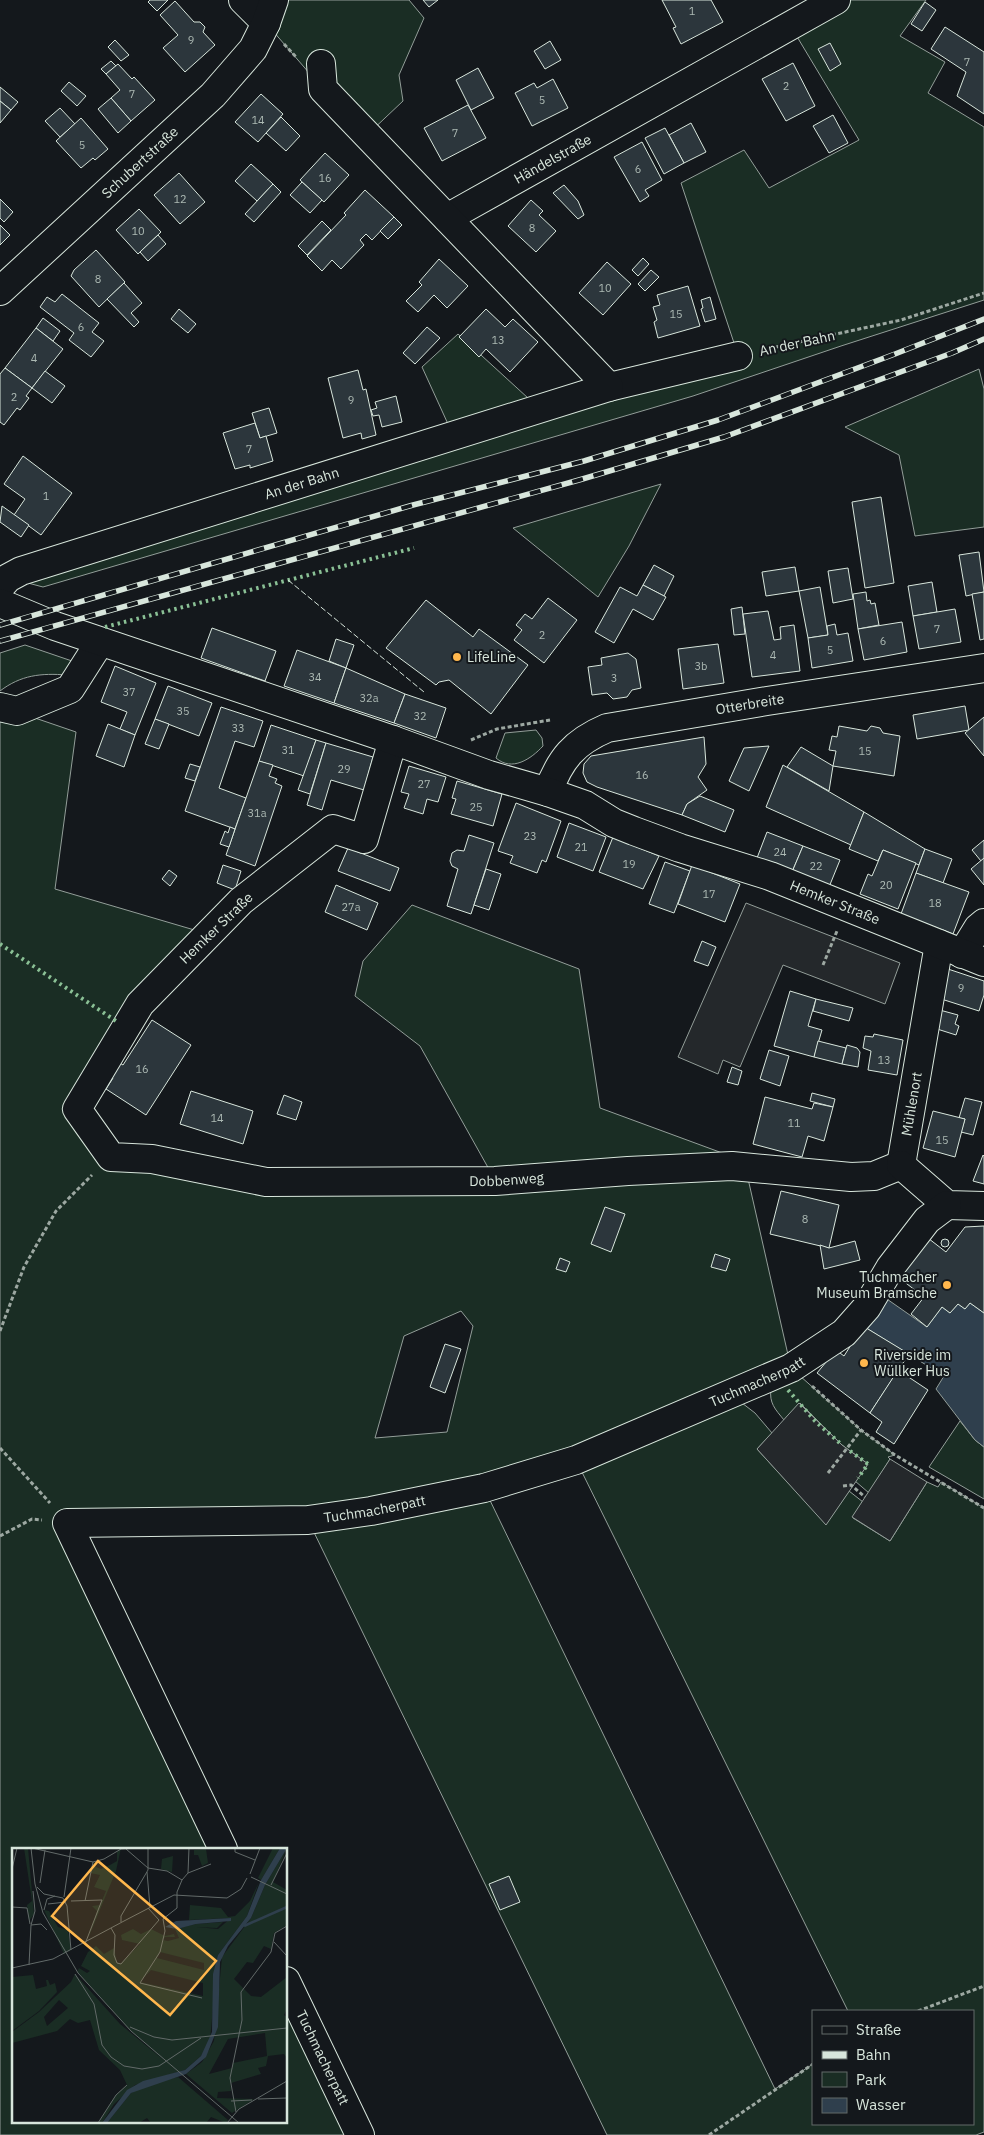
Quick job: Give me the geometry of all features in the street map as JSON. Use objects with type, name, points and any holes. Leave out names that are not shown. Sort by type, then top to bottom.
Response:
[{"type":"street","name":"Schubertstraße","points":[[0,291],[213,94],[253,50],[270,11],[243,0]]},
{"type":"street","name":"Händelstraße","points":[[447,218],[836,0]]},
{"type":"street","points":[[321,64],[323,89],[609,387]]},
{"type":"street","name":"An der Bahn","points":[[0,587],[8,578],[21,571],[609,387],[738,356]]},
{"type":"street","name":"Hemker Straße","points":[[0,603],[100,642],[393,740],[489,775],[585,805],[614,823],[634,831],[680,848],[754,871],[882,920],[961,953]]},
{"type":"street","points":[[0,707],[17,711],[70,689],[100,642]]},
{"type":"street","name":"Otterbreite","points":[[548,792],[555,772],[571,750],[588,736],[607,728],[767,701],[984,668]]},
{"type":"street","name":"Hemker Straße","points":[[111,1157],[77,1109],[140,1004],[241,901],[333,829],[364,839],[393,740]]},
{"type":"street","points":[[961,953],[978,928],[984,923]]},
{"type":"street","name":"Mühlenort","points":[[901,1165],[961,953]]},
{"type":"street","name":"Dobbenweg","points":[[111,1157],[152,1159],[266,1182],[495,1180],[732,1166],[851,1177],[874,1176],[901,1165]]},
{"type":"street","points":[[901,1165],[947,1205],[984,1206]]},
{"type":"street","name":"Tuchmacherpatt","points":[[67,1522],[308,1520],[371,1511],[484,1488],[576,1460],[791,1368],[844,1333],[867,1307],[890,1268],[927,1220],[947,1205]]},
{"type":"street","points":[[67,1522],[223,1848]]},
{"type":"street","name":"Tuchmacherpatt","points":[[288,1985],[360,2135]]},
{"type":"path","name":"An der Bahn","points":[[738,356],[901,320],[984,293]]},
{"type":"path","points":[[465,743],[497,729],[550,720]]},
{"type":"path","points":[[0,1331],[24,1267],[56,1211],[111,1157]]},
{"type":"path","points":[[791,1368],[861,1430],[910,1464],[984,1508]]},
{"type":"path","points":[[828,1473],[861,1430]]},
{"type":"path","points":[[0,1448],[67,1522]]},
{"type":"path","points":[[907,1469],[910,1464]]},
{"type":"path","points":[[844,1486],[851,1485],[865,1497]]},
{"type":"path","points":[[0,1536],[32,1519],[67,1522]]},
{"type":"path","points":[[921,2010],[984,1986]]},
{"type":"path","points":[[709,2135],[812,2065]]},
{"type":"green space","points":[[243,0],[409,0],[424,18],[399,75],[403,101],[367,135]]},
{"type":"green space","points":[[836,0],[926,0],[900,36],[945,62],[928,93],[984,127],[984,300],[693,396],[43,587],[9,578],[453,435],[422,367],[458,334],[540,409],[738,355],[681,183],[744,150],[769,188],[859,140],[790,25]]},
{"type":"green space","points":[[979,369],[984,389],[984,527],[915,536],[899,455],[845,427]]},
{"type":"green space","points":[[661,484],[629,546],[598,597],[513,528]]},
{"type":"green space","points":[[25,645],[72,661],[67,675],[49,674],[32,676],[16,681],[0,691],[0,653]]},
{"type":"green space","points":[[0,718],[35,718],[76,732],[55,889],[208,934],[77,1109],[111,1157],[266,1182],[495,1180],[420,1046],[355,996],[363,961],[412,905],[579,969],[600,1108],[744,1161],[791,1368],[861,1430],[895,1455],[888,1457],[890,1459],[869,1493],[855,1481],[868,1464],[842,1445],[800,1403],[784,1420],[772,1402],[771,1389],[742,1403],[755,1413],[772,1433],[757,1449],[826,1524],[849,1491],[863,1502],[853,1518],[890,1541],[927,1482],[938,1487],[941,1482],[984,1508],[984,2132],[976,2135],[607,2135],[308,1520],[67,1523],[223,1848],[12,1848],[12,2122],[288,2122],[288,1985],[360,2135],[0,2135]],"holes":[[[461,1311],[473,1326],[447,1432],[375,1438],[404,1336]],[[576,1460],[848,2010],[974,2010],[974,2125],[812,2125],[812,2065],[775,2089],[484,1488]]]},
{"type":"green space","points":[[536,730],[542,738],[543,746],[533,755],[515,764],[508,764],[496,758],[505,733]]},
{"type":"green space","points":[[960,1421],[975,1440],[984,1447],[984,1499],[929,1467]]},
{"type":"shaded area","points":[[746,903],[900,963],[885,1004],[783,965],[740,1067],[723,1060],[718,1074],[678,1057]]},
{"type":"shaded area","points":[[799,1403],[842,1445],[868,1464],[826,1525],[757,1449]]},
{"type":"shaded area","points":[[890,1459],[927,1482],[890,1541],[852,1517]]},
{"type":"water","points":[[884,1297],[927,1327],[942,1307],[950,1313],[958,1304],[965,1309],[970,1303],[984,1313],[984,1447],[975,1440],[936,1389],[944,1376],[863,1326]]},
{"type":"building","points":[[150,0],[168,0],[157,11],[148,2]]},
{"type":"building","points":[[423,0],[438,0],[429,7]]},
{"type":"building","points":[[662,0],[711,0],[723,22],[681,44],[673,28],[676,27]]},
{"type":"building","points":[[175,1],[194,22],[200,22],[205,27],[203,32],[215,45],[185,72],[163,48],[178,35],[160,15]]},
{"type":"building","points":[[925,2],[936,10],[922,31],[911,24]]},
{"type":"building","points":[[945,27],[984,52],[984,114],[957,96],[966,72],[931,49]]},
{"type":"building","points":[[115,40],[129,55],[121,61],[108,47]]},
{"type":"building","points":[[550,41],[561,60],[545,69],[534,51]]},
{"type":"building","points":[[830,43],[841,64],[830,71],[818,49]]},
{"type":"building","points":[[111,61],[116,66],[106,74],[101,69]]},
{"type":"building","points":[[793,63],[815,106],[786,121],[762,79]]},
{"type":"building","points":[[118,64],[132,79],[134,77],[155,100],[131,121],[111,98],[120,90],[106,74]]},
{"type":"building","points":[[478,68],[494,98],[471,110],[456,80]]},
{"type":"building","points":[[553,79],[568,108],[532,126],[515,93],[534,83],[537,88]]},
{"type":"building","points":[[69,82],[86,96],[77,106],[61,91]]},
{"type":"building","points":[[0,87],[18,102],[11,110],[0,101]]},
{"type":"building","points":[[261,94],[283,114],[258,142],[235,122]]},
{"type":"building","points":[[111,98],[131,121],[118,133],[98,109]]},
{"type":"building","points":[[0,101],[11,110],[0,123]]},
{"type":"building","points":[[468,105],[486,138],[442,161],[424,128]]},
{"type":"building","points":[[60,108],[75,124],[60,137],[45,121]]},
{"type":"building","points":[[833,115],[848,143],[829,153],[813,126]]},
{"type":"building","points":[[281,117],[300,136],[286,151],[266,133]]},
{"type":"building","points":[[81,118],[108,149],[95,160],[93,158],[81,168],[56,141]]},
{"type":"building","points":[[691,123],[706,152],[684,163],[669,135]]},
{"type":"building","points":[[665,128],[684,163],[664,174],[645,138]]},
{"type":"building","points":[[642,142],[662,180],[645,190],[649,196],[640,202],[614,157]]},
{"type":"building","points":[[325,153],[349,175],[324,202],[300,180]]},
{"type":"building","points":[[251,164],[273,184],[257,201],[235,181]]},
{"type":"building","points":[[179,173],[205,202],[180,224],[154,195]]},
{"type":"building","points":[[302,182],[322,200],[310,213],[290,195]]},
{"type":"building","points":[[273,184],[281,192],[254,222],[245,214]]},
{"type":"building","points":[[564,185],[578,201],[584,215],[578,219],[553,193]]},
{"type":"building","points":[[365,190],[394,217],[372,240],[366,234],[360,240],[364,245],[341,269],[332,260],[322,271],[307,256],[346,215],[344,213]]},
{"type":"building","points":[[0,199],[13,212],[4,222],[0,218]]},
{"type":"building","points":[[531,200],[543,211],[539,215],[556,231],[536,252],[508,226]]},
{"type":"building","points":[[139,209],[161,232],[138,254],[116,230]]},
{"type":"building","points":[[394,217],[402,225],[388,239],[380,231]]},
{"type":"building","points":[[322,221],[331,230],[307,255],[298,246]]},
{"type":"building","points":[[0,225],[10,235],[0,245]]},
{"type":"building","points":[[158,235],[166,244],[148,261],[140,252]]},
{"type":"building","points":[[96,250],[125,282],[99,307],[71,276],[74,270]]},
{"type":"building","points":[[643,258],[649,264],[638,276],[632,270]]},
{"type":"building","points":[[439,259],[468,286],[447,308],[434,295],[418,312],[406,301],[422,285],[419,282]]},
{"type":"building","points":[[607,262],[631,284],[603,315],[579,293]]},
{"type":"building","points":[[651,270],[659,277],[645,291],[638,284]]},
{"type":"building","points":[[124,283],[142,303],[131,313],[139,322],[134,327],[107,299]]},
{"type":"building","points":[[688,286],[700,326],[658,338],[654,322],[657,320],[653,307],[660,305],[657,295]]},
{"type":"building","points":[[62,294],[99,323],[92,332],[104,341],[91,357],[69,340],[74,333],[40,307],[47,297],[55,302]]},
{"type":"building","points":[[710,297],[716,319],[705,322],[701,309],[703,308],[701,300]]},
{"type":"building","points":[[179,309],[196,324],[188,333],[171,319]]},
{"type":"building","points":[[486,309],[505,327],[513,319],[538,342],[510,372],[486,349],[479,357],[459,337]]},
{"type":"building","points":[[43,318],[60,331],[53,341],[36,328]]},
{"type":"building","points":[[427,327],[440,338],[415,364],[403,353]]},
{"type":"building","points":[[36,328],[63,349],[32,388],[5,368]]},
{"type":"building","points":[[5,368],[32,388],[26,396],[29,398],[20,410],[17,408],[4,425],[0,422],[0,374]]},
{"type":"building","points":[[358,370],[363,390],[366,389],[376,435],[362,439],[361,433],[343,438],[328,378]]},
{"type":"building","points":[[45,371],[65,386],[52,403],[32,388]]},
{"type":"building","points":[[396,396],[402,422],[382,427],[379,415],[373,416],[371,410],[377,408],[375,402]]},
{"type":"building","points":[[269,408],[277,433],[260,438],[252,413]]},
{"type":"building","points":[[255,423],[260,438],[266,436],[273,461],[250,468],[250,465],[235,469],[223,433]]},
{"type":"building","points":[[23,456],[72,493],[41,535],[14,515],[25,499],[4,484]]},
{"type":"building","points":[[881,497],[894,583],[865,588],[852,502]]},
{"type":"building","points":[[2,506],[29,525],[21,537],[0,522]]},
{"type":"building","points":[[979,552],[984,592],[966,596],[959,555]]},
{"type":"building","points":[[654,565],[674,576],[664,596],[643,585]]},
{"type":"building","points":[[795,567],[799,591],[766,596],[762,572]]},
{"type":"building","points":[[848,568],[853,599],[833,603],[828,571]]},
{"type":"building","points":[[932,582],[937,612],[913,616],[908,586]]},
{"type":"building","points":[[643,585],[666,597],[653,620],[633,609],[614,643],[595,632],[620,587],[637,596]]},
{"type":"building","points":[[820,587],[828,635],[808,638],[799,591]]},
{"type":"building","points":[[866,592],[867,601],[870,600],[871,604],[875,603],[879,625],[858,629],[853,594]]},
{"type":"building","points":[[984,592],[984,639],[980,640],[972,594]]},
{"type":"building","points":[[548,598],[577,620],[544,663],[514,640],[522,630],[516,625],[525,614],[532,619]]},
{"type":"building","name":"LifeLine","points":[[426,600],[473,637],[479,629],[528,665],[491,714],[449,680],[439,682],[436,685],[386,648]]},
{"type":"building","points":[[742,607],[745,634],[734,635],[731,609]]},
{"type":"building","points":[[955,609],[961,642],[919,649],[913,616]]},
{"type":"building","points":[[768,611],[774,640],[781,639],[780,627],[794,625],[800,671],[752,677],[743,614]]},
{"type":"building","points":[[902,622],[907,652],[864,660],[858,629]]},
{"type":"building","points":[[835,624],[837,635],[848,633],[853,661],[812,668],[808,638],[828,635],[827,626]]},
{"type":"building","points":[[212,628],[276,651],[265,681],[201,658]]},
{"type":"building","points":[[336,639],[354,645],[346,668],[329,661]]},
{"type":"building","points":[[718,644],[724,683],[683,689],[678,649]]},
{"type":"building","points":[[297,650],[346,668],[334,703],[284,686]]},
{"type":"building","points":[[628,653],[636,659],[641,688],[632,690],[627,697],[613,699],[607,693],[592,695],[588,667],[602,665],[601,658]]},
{"type":"building","points":[[115,666],[156,683],[135,735],[120,729],[127,712],[101,702]]},
{"type":"building","points":[[346,668],[405,694],[394,723],[334,703]]},
{"type":"building","points":[[168,686],[212,703],[199,736],[155,719]]},
{"type":"building","points":[[405,694],[446,708],[436,738],[394,723]]},
{"type":"building","points":[[965,706],[969,730],[917,739],[913,715]]},
{"type":"building","points":[[221,707],[263,721],[254,747],[235,741],[219,788],[246,798],[235,829],[185,811]]},
{"type":"building","points":[[984,717],[984,756],[965,733]]},
{"type":"building","points":[[155,719],[169,724],[159,749],[145,744]]},
{"type":"building","points":[[108,724],[135,735],[124,767],[96,756]]},
{"type":"building","points":[[271,725],[316,740],[304,776],[259,761]]},
{"type":"building","points":[[839,726],[867,731],[871,726],[880,728],[883,733],[900,736],[894,776],[833,766],[836,751],[829,750],[832,736],[837,737]]},
{"type":"building","points":[[704,737],[706,764],[698,777],[707,790],[687,804],[682,815],[597,787],[587,782],[583,773],[584,764],[591,756]]},
{"type":"building","points":[[316,740],[326,743],[310,794],[298,790]]},
{"type":"building","points":[[326,743],[373,757],[364,790],[331,780],[322,810],[307,805]]},
{"type":"building","points":[[769,746],[749,791],[729,781],[744,748]]},
{"type":"building","points":[[801,747],[833,766],[829,791],[787,767]]},
{"type":"building","points":[[259,761],[273,765],[269,776],[277,779],[275,783],[282,786],[255,866],[226,855]]},
{"type":"building","points":[[190,764],[200,767],[195,781],[185,778]]},
{"type":"building","points":[[783,765],[864,812],[851,845],[766,807]]},
{"type":"building","points":[[409,766],[446,777],[438,802],[427,799],[423,814],[404,808],[409,794],[401,792]]},
{"type":"building","points":[[457,781],[502,794],[493,826],[451,814],[456,799],[452,798]]},
{"type":"building","points":[[700,796],[734,810],[725,832],[682,815],[687,804]]},
{"type":"building","points":[[516,803],[561,821],[546,862],[542,860],[537,873],[510,863],[513,856],[498,851]]},
{"type":"building","points":[[864,812],[925,849],[919,865],[883,850],[878,861],[849,849]]},
{"type":"building","points":[[569,823],[606,837],[593,871],[557,857]]},
{"type":"building","points":[[230,827],[235,829],[229,847],[220,844],[225,831],[228,833]]},
{"type":"building","points":[[767,832],[803,846],[792,872],[757,858]]},
{"type":"building","points":[[469,835],[494,843],[471,914],[447,906],[458,869],[452,866],[450,861],[452,853],[457,850],[464,851]]},
{"type":"building","points":[[613,837],[659,856],[643,889],[599,872]]},
{"type":"building","points":[[984,840],[984,858],[981,861],[972,850]]},
{"type":"building","points":[[803,846],[840,860],[829,887],[792,872]]},
{"type":"building","points":[[348,848],[399,868],[390,891],[338,871]]},
{"type":"building","points":[[925,849],[952,859],[943,883],[916,873]]},
{"type":"building","points":[[883,850],[916,863],[898,909],[860,894],[868,874],[872,876]]},
{"type":"building","points":[[984,858],[984,885],[971,869]]},
{"type":"building","points":[[665,862],[690,871],[674,913],[649,904]]},
{"type":"building","points":[[223,865],[241,871],[235,890],[217,883]]},
{"type":"building","points":[[692,865],[740,884],[725,922],[678,904]]},
{"type":"building","points":[[486,869],[501,874],[489,910],[474,905]]},
{"type":"building","points":[[169,870],[177,876],[170,886],[162,879]]},
{"type":"building","points":[[916,873],[969,892],[953,934],[901,914]]},
{"type":"building","points":[[336,885],[378,903],[367,930],[325,912]]},
{"type":"building","points":[[702,941],[716,947],[708,966],[694,961]]},
{"type":"building","points":[[945,968],[984,981],[984,995],[979,1011],[935,997]]},
{"type":"building","points":[[790,991],[816,999],[808,1026],[822,1030],[814,1057],[774,1046]]},
{"type":"building","points":[[816,999],[853,1008],[849,1021],[813,1011]]},
{"type":"building","points":[[936,1009],[958,1015],[955,1024],[959,1026],[956,1035],[934,1028]]},
{"type":"building","points":[[152,1020],[191,1045],[146,1115],[106,1089],[113,1078],[106,1074],[115,1060],[123,1065]]},
{"type":"building","points":[[874,1034],[903,1040],[897,1075],[868,1070],[871,1051],[863,1048],[865,1036],[873,1037]]},
{"type":"building","points":[[818,1041],[846,1048],[842,1064],[814,1057]]},
{"type":"building","points":[[847,1045],[857,1048],[860,1052],[858,1067],[842,1064]]},
{"type":"building","points":[[769,1050],[789,1056],[780,1086],[760,1079]]},
{"type":"building","points":[[732,1067],[742,1071],[738,1085],[727,1082]]},
{"type":"building","points":[[191,1091],[253,1111],[243,1144],[180,1124]]},
{"type":"building","points":[[812,1093],[835,1099],[833,1107],[810,1101]]},
{"type":"building","points":[[284,1095],[302,1102],[296,1120],[277,1114]]},
{"type":"building","points":[[765,1097],[812,1109],[814,1103],[833,1107],[824,1141],[808,1136],[802,1157],[753,1144]]},
{"type":"building","points":[[965,1098],[982,1102],[973,1135],[961,1132],[965,1119],[959,1118]]},
{"type":"building","points":[[933,1111],[965,1119],[955,1157],[923,1148]]},
{"type":"building","points":[[984,1156],[984,1184],[973,1181]]},
{"type":"building","points":[[781,1191],[839,1205],[829,1248],[770,1234]]},
{"type":"building","points":[[605,1207],[625,1214],[611,1252],[591,1244]]},
{"type":"building","name":"Tuchmacher Museum Bramsche","points":[[984,1226],[984,1313],[970,1303],[965,1309],[958,1304],[950,1313],[942,1307],[927,1327],[911,1314],[924,1297],[894,1274],[924,1235],[946,1252],[965,1227]]},
{"type":"building","points":[[945,1239],[949,1243],[945,1247],[941,1243]]},
{"type":"building","points":[[855,1241],[860,1260],[824,1269],[820,1245],[829,1248]]},
{"type":"building","points":[[715,1254],[730,1259],[726,1271],[711,1267]]},
{"type":"building","points":[[560,1258],[570,1262],[566,1272],[556,1269]]},
{"type":"building","name":"Riverside im Wüllker Hus","points":[[863,1326],[909,1354],[870,1413],[817,1373],[836,1350],[844,1356]]},
{"type":"building","points":[[445,1344],[461,1349],[445,1393],[430,1387]]},
{"type":"building","points":[[898,1370],[928,1390],[894,1444],[876,1432],[882,1422],[870,1413]]},
{"type":"building","points":[[509,1876],[520,1902],[500,1910],[489,1884]]},
{"type":"railway","points":[[0,625],[413,505],[584,461],[718,420],[984,319]]},
{"type":"railway","points":[[0,641],[579,480],[724,437],[952,353],[984,339]]},
{"type":"hedge","points":[[105,627],[414,548]]},
{"type":"hedge","points":[[0,944],[116,1021]]},
{"type":"hedge","points":[[788,1390],[815,1421],[842,1445]]},
{"type":"hedge","points":[[850,1451],[868,1464],[858,1478]]},
{"type":"fence","points":[[288,580],[424,692]]},
{"type":"place","name":"LifeLine","points":[[457,657]]},
{"type":"place","name":"Tuchmacher Museum Bramsche","points":[[947,1285]]},
{"type":"place","name":"Riverside im Wüllker Hus","points":[[864,1363]]}]
